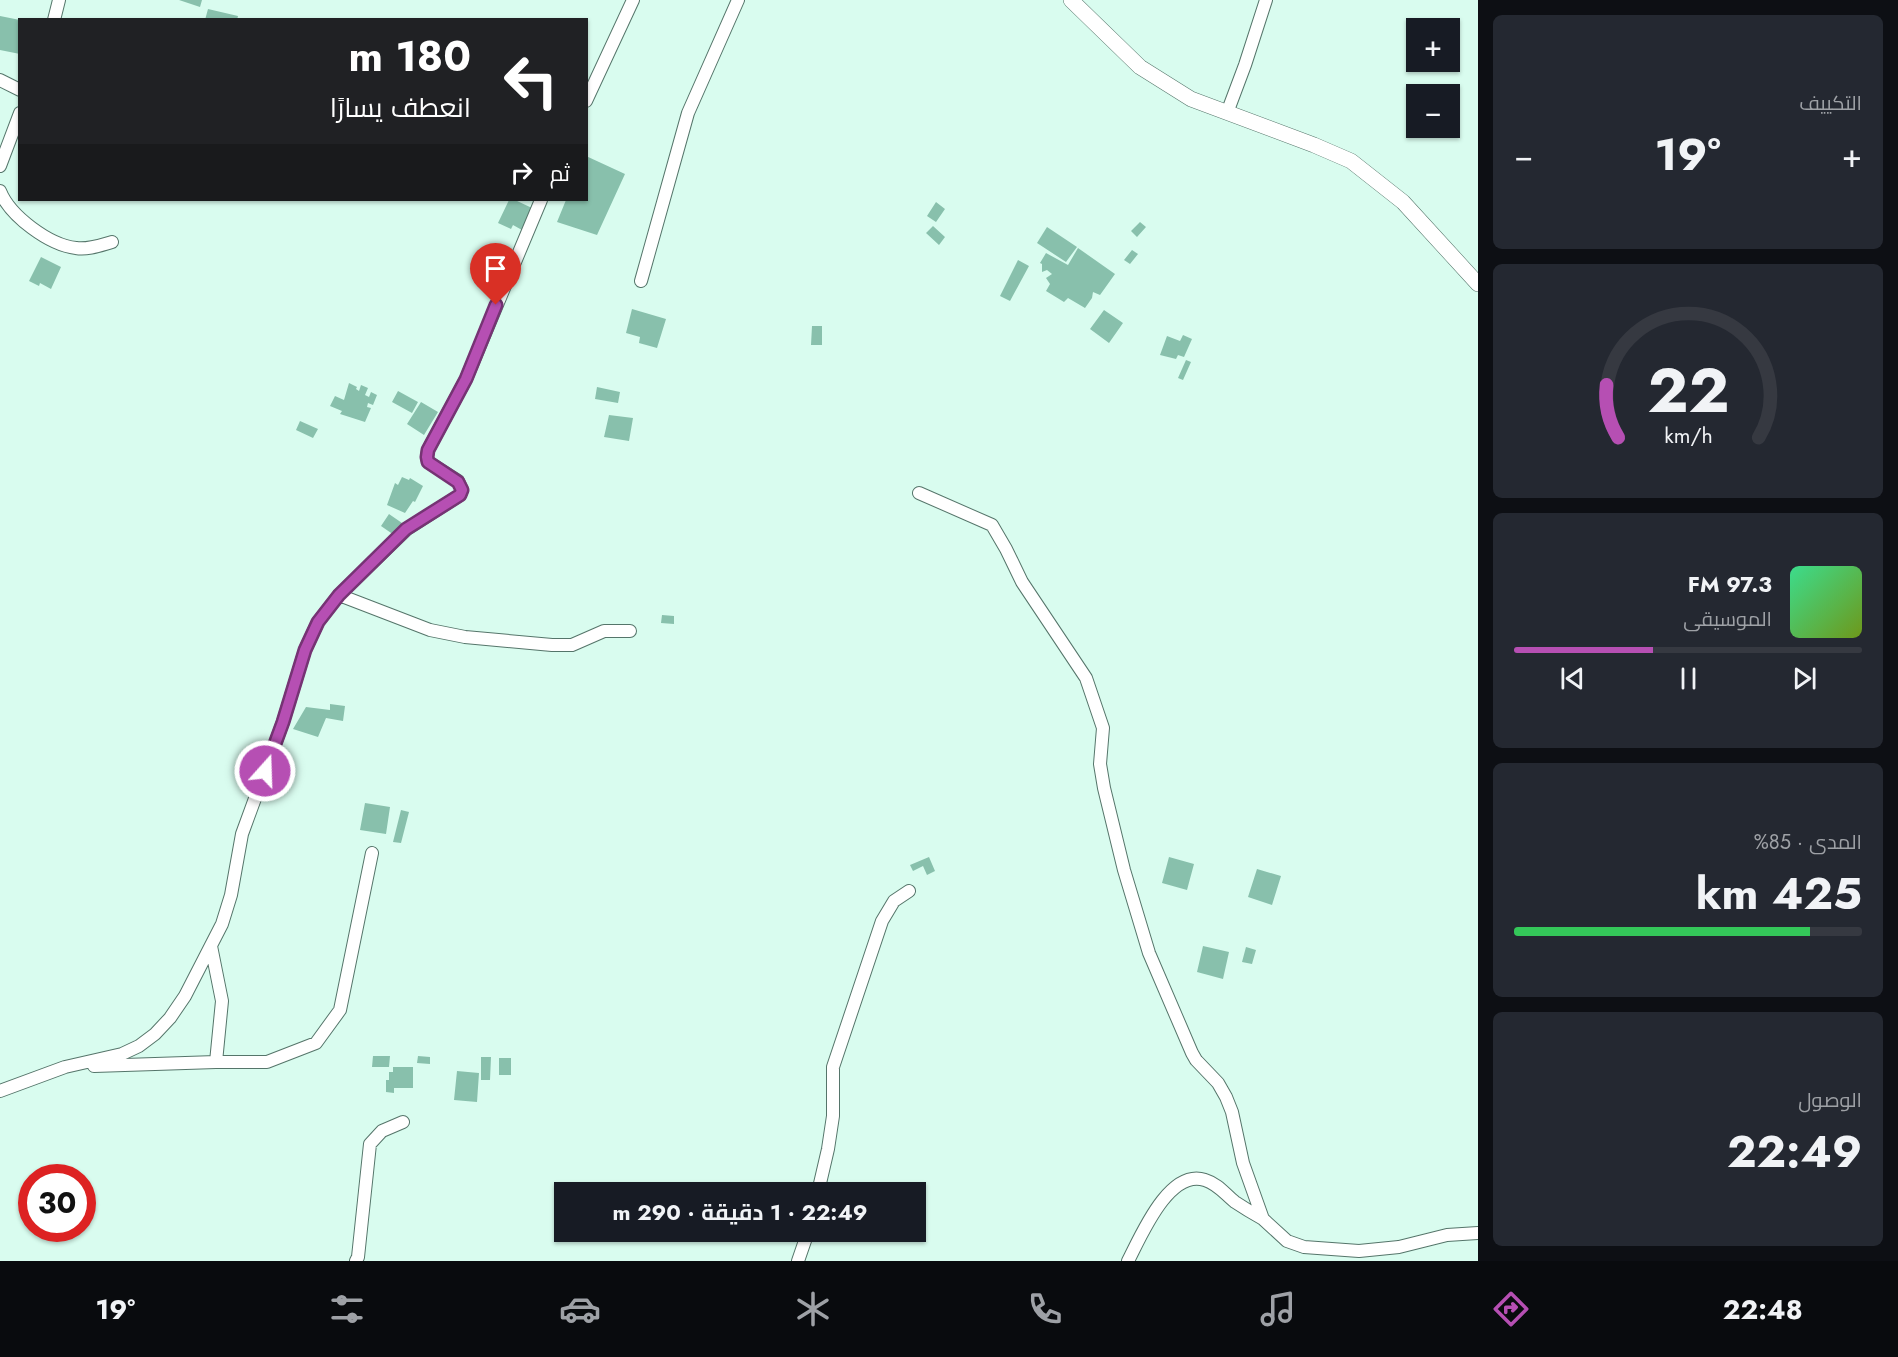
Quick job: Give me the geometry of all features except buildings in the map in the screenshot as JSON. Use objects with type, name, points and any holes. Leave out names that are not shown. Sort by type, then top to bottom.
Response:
[{"type":"street","points":[[54,18],[59,0]]},
{"type":"street","points":[[588,97],[633,0]]},
{"type":"street","points":[[641,281],[688,113],[738,0]]},
{"type":"street","points":[[1071,0],[1140,67],[1191,99],[1351,161],[1403,202],[1478,284]]},
{"type":"street","points":[[1227,113],[1266,0]]},
{"type":"street","points":[[0,80],[18,89]]},
{"type":"street","points":[[0,166],[18,118]]},
{"type":"street","points":[[0,191],[8,206],[17,216],[67,246],[86,248],[112,242]]},
{"type":"street","points":[[0,1091],[65,1067],[122,1054],[139,1046],[155,1034],[170,1018],[184,996],[222,924],[231,895],[242,834],[283,722],[305,650],[318,622],[339,595],[406,529],[460,495],[462,490],[458,482],[428,462],[428,450],[466,379],[541,201]]},
{"type":"street","points":[[919,493],[992,525],[1022,582],[1086,678],[1102,728],[1100,764],[1104,788],[1124,870],[1149,953],[1192,1053],[1218,1083],[1226,1097],[1232,1112],[1243,1163],[1263,1220]]},
{"type":"street","points":[[339,595],[430,630],[465,637],[572,645],[598,632],[630,631]]},
{"type":"street","points":[[65,1067],[267,1062],[316,1043],[340,1010],[372,853]]},
{"type":"street","points":[[820,1182],[833,1116],[833,1068],[882,921],[894,901],[909,891]]},
{"type":"street","points":[[211,946],[222,1001],[216,1062]]},
{"type":"street","points":[[356,1261],[368,1150],[375,1137],[382,1131],[403,1122]]},
{"type":"street","points":[[1128,1261],[1163,1200],[1179,1183],[1194,1178],[1206,1180],[1220,1187],[1234,1201],[1296,1245],[1342,1251],[1388,1248],[1447,1235],[1478,1233]]},
{"type":"street","points":[[798,1261],[805,1242]]},
{"type":"route","points":[[265,771],[305,650],[318,622],[339,595],[406,529],[460,495],[462,490],[458,482],[428,462],[428,450],[466,379],[496,305]]}]
